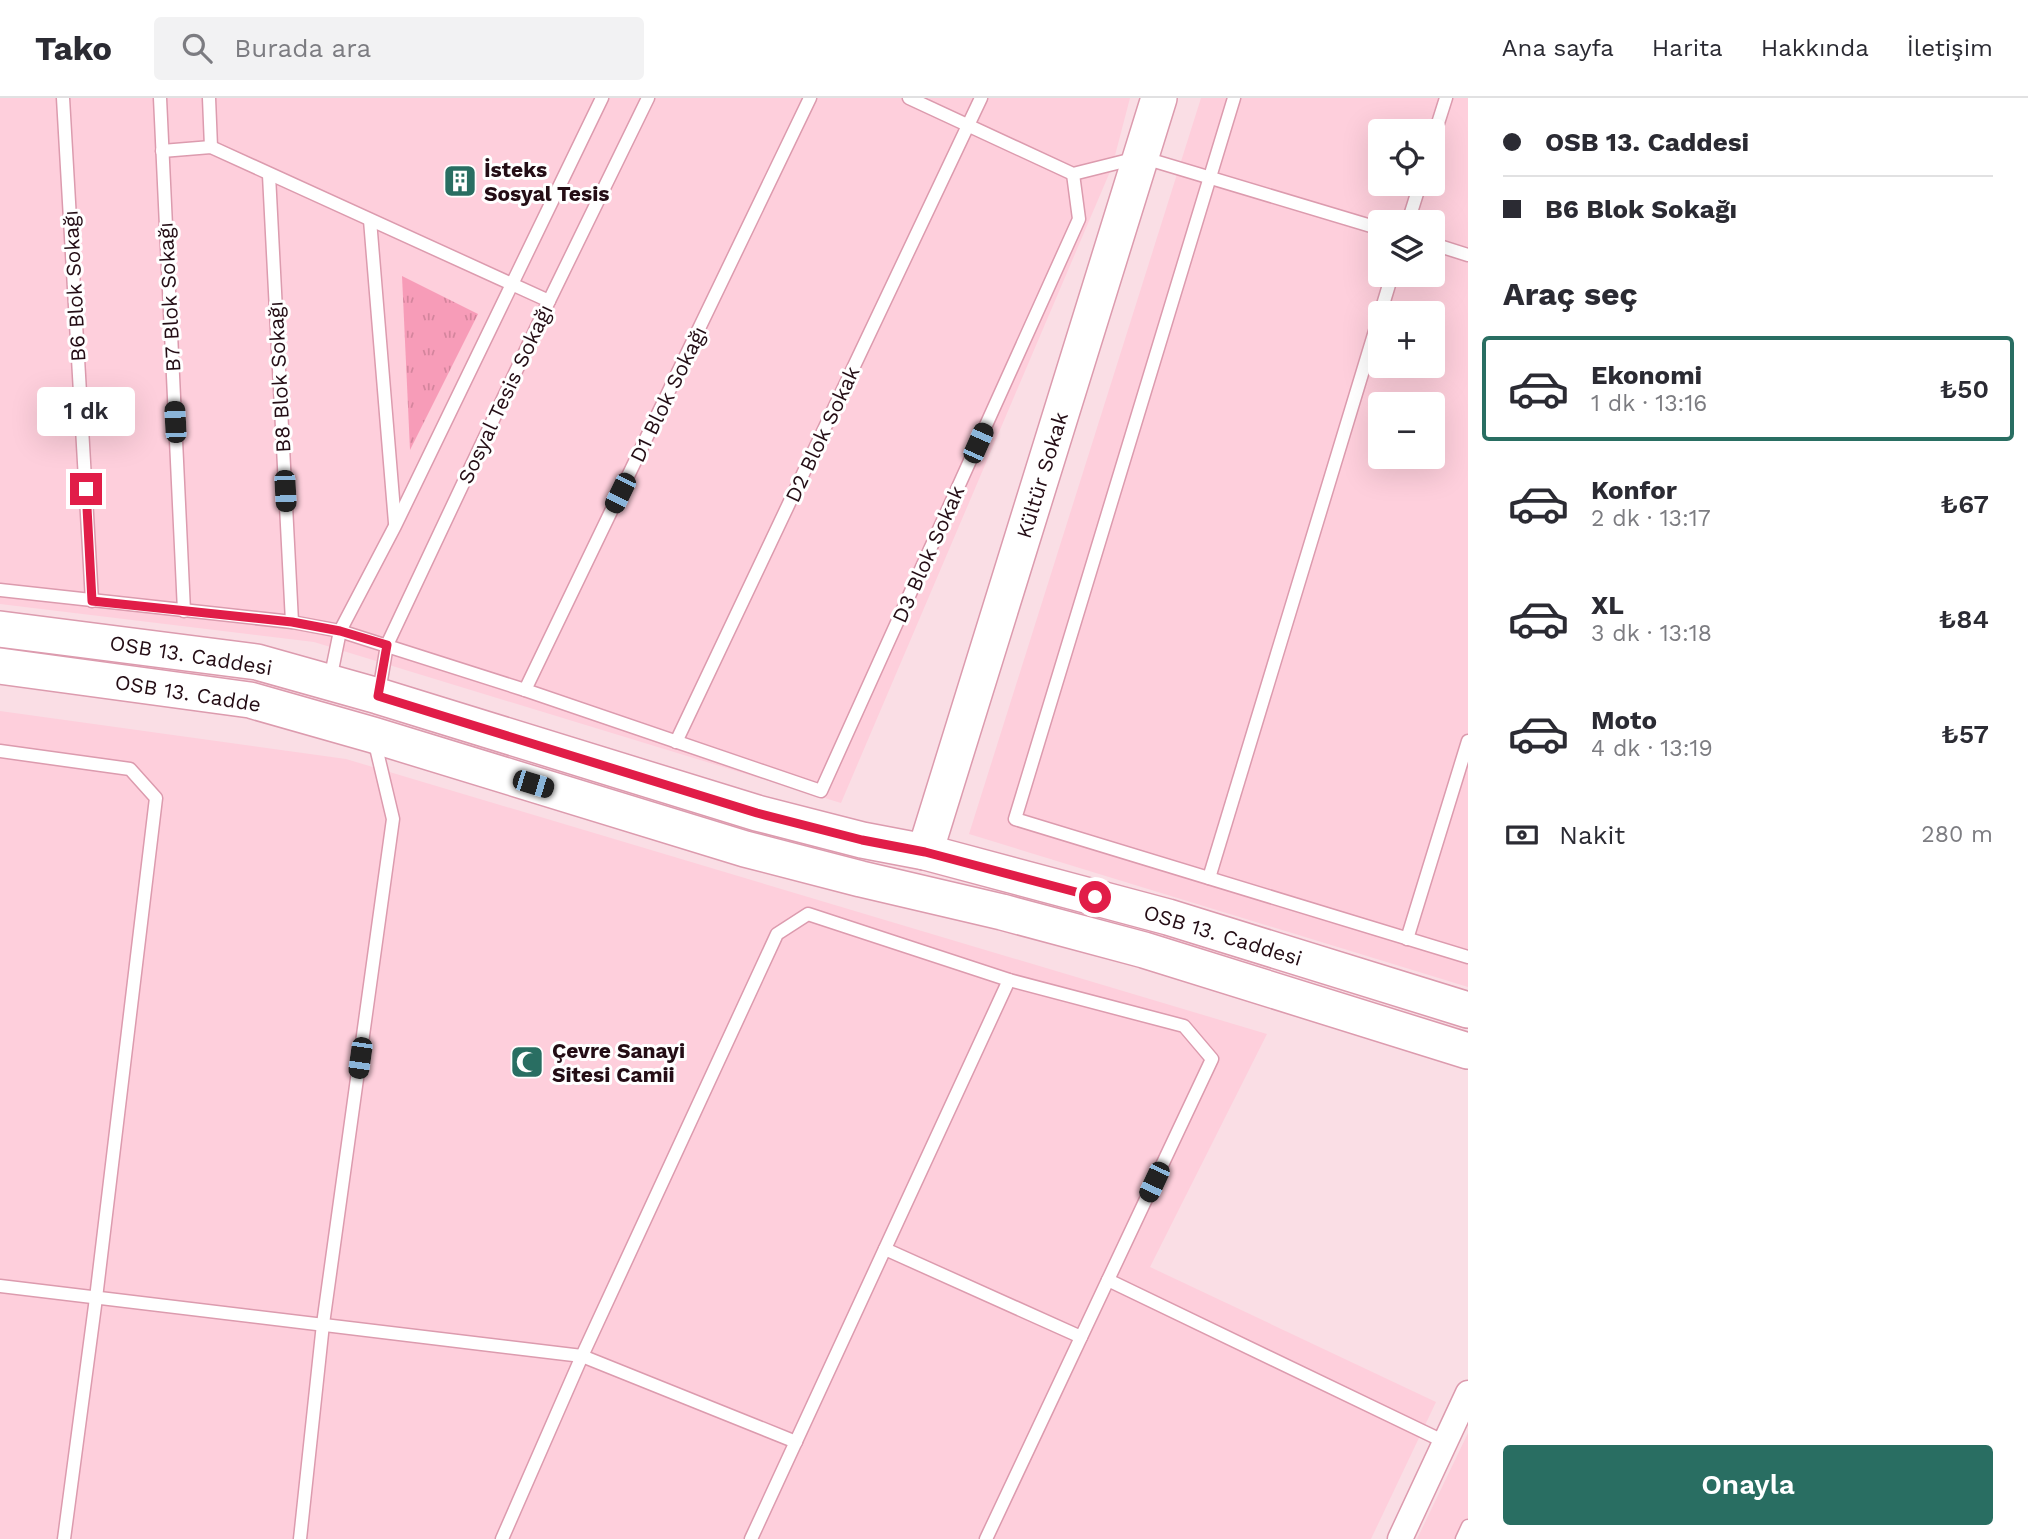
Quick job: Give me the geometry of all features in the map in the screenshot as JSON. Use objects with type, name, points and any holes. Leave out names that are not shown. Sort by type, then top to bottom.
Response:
[{"type":"street","name":"Kültür Sokak","points":[[925,852],[1159,98]]},
{"type":"street","name":"OSB 13. Caddesi","points":[[0,629],[257,662],[378,696],[757,813],[862,840],[925,852],[1168,917],[1468,1010]]},
{"type":"street","name":"OSB 13. Cadde","points":[[0,666],[250,700],[373,735]]},
{"type":"street","points":[[326,721],[329,682]]},
{"type":"street","points":[[373,735],[378,696]]},
{"type":"street","name":"OSB 13. Caddesi","points":[[373,735],[745,849],[1144,950],[1468,1051]]},
{"type":"street","points":[[1400,1539],[1468,1393]]},
{"type":"lane","name":"B6 Blok Sokağı","points":[[63,98],[92,601]]},
{"type":"lane","name":"B7 Blok Sokağı","points":[[160,98],[184,611]]},
{"type":"lane","points":[[209,98],[211,147]]},
{"type":"lane","name":"Sosyal Tesis Sokağı","points":[[329,682],[340,631],[395,526],[602,98]]},
{"type":"lane","name":"Sosyal Tesis Sokağı","points":[[378,696],[387,645],[648,98]]},
{"type":"lane","name":"D1 Blok Sokağı","points":[[525,690],[810,98]]},
{"type":"lane","points":[[909,98],[1073,174],[1141,157],[1368,225]]},
{"type":"lane","name":"D2 Blok Sokak","points":[[676,742],[981,98]]},
{"type":"lane","points":[[1234,98],[1015,819],[1468,957]]},
{"type":"lane","points":[[1439,119],[1446,98]]},
{"type":"lane","points":[[162,151],[211,147],[549,301]]},
{"type":"lane","name":"D3 Blok Sokak","points":[[676,742],[821,791],[1079,219],[1073,174]]},
{"type":"lane","name":"B8 Blok Sokağı","points":[[269,175],[292,622]]},
{"type":"lane","points":[[370,220],[395,526]]},
{"type":"lane","points":[[1445,248],[1468,255]]},
{"type":"lane","points":[[1209,878],[1388,287]]},
{"type":"lane","points":[[0,590],[292,622],[340,631],[676,742]]},
{"type":"lane","points":[[300,1539],[323,1324],[393,819],[373,735]]},
{"type":"lane","points":[[1408,939],[1468,741]]},
{"type":"lane","points":[[0,751],[130,769],[156,798],[64,1539]]},
{"type":"lane","points":[[502,1539],[582,1356],[777,934],[808,914],[1009,980],[1184,1026],[1212,1059],[986,1539]]},
{"type":"lane","points":[[751,1539],[1009,980]]},
{"type":"lane","points":[[885,1249],[1081,1337]]},
{"type":"lane","points":[[1108,1280],[1445,1442]]},
{"type":"lane","points":[[0,1286],[582,1356],[796,1442]]},
{"type":"lane","points":[[1462,1539],[1468,1526]]},
{"type":"shaded area","points":[[0,98],[1130,98],[1112,167],[841,803],[314,642],[0,604]]},
{"type":"shaded area","points":[[1201,98],[1468,98],[1468,987],[969,834]]},
{"type":"shaded area","points":[[0,711],[346,759],[1267,1034],[1150,1267],[1436,1402],[1371,1539],[0,1539]]},
{"type":"shaded area","points":[[1468,1433],[1468,1539],[1417,1539]]},
{"type":"green space","points":[[402,276],[478,314],[410,450]]},
{"type":"place","name":"İsteks Sosyal Tesis","points":[[460,181]]},
{"type":"place","name":"Çevre Sanayi Sitesi Camii","points":[[527,1062]]},
{"type":"route","points":[[86,489],[92,601],[292,622],[340,631],[387,645],[378,696],[757,813],[862,840],[925,852],[1095,897]]}]
